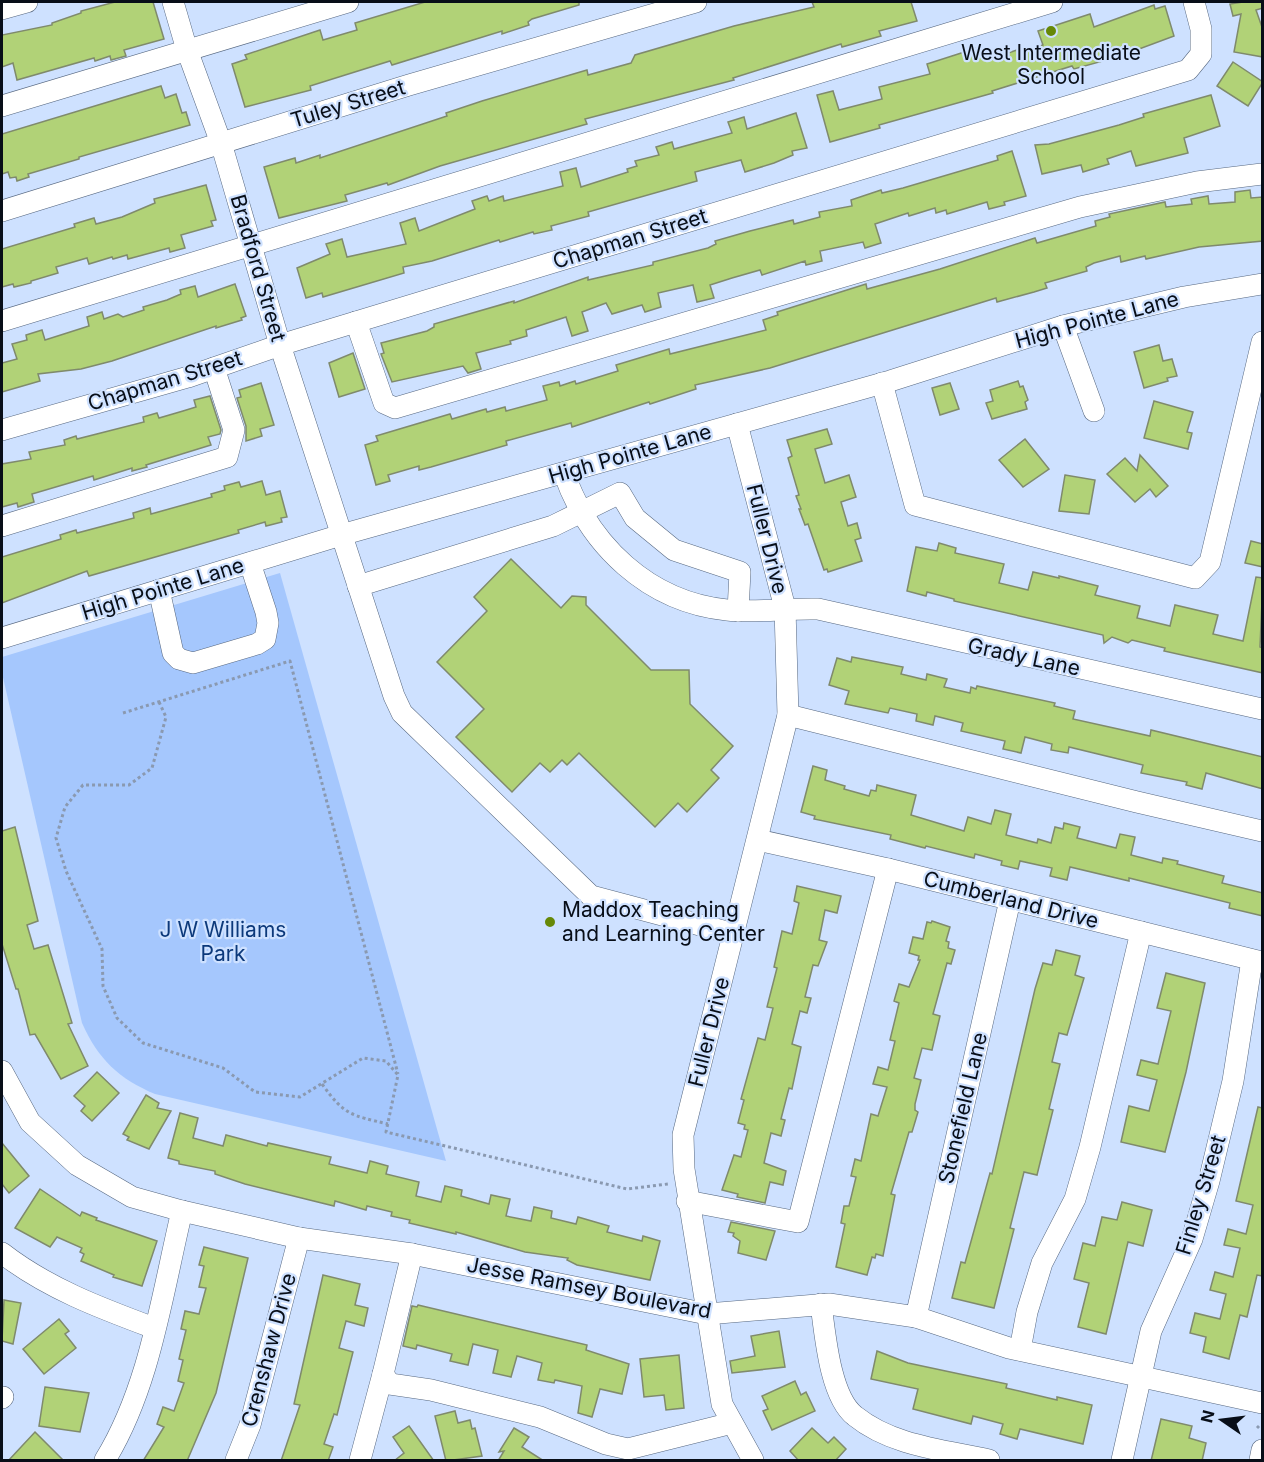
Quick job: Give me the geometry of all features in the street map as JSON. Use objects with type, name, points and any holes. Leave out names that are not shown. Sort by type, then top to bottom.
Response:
[{"type":"street","points":[[2,9],[27,2]]},
{"type":"street","name":"Bradford Street","points":[[173,2],[187,50],[221,143],[280,345],[341,535],[394,696],[402,713],[591,896],[734,934]]},
{"type":"street","points":[[2,106],[348,2]]},
{"type":"street","name":"Tuley Street","points":[[2,211],[410,85],[696,2]]},
{"type":"street","points":[[2,321],[1052,2]]},
{"type":"street","name":"Chapman Street","points":[[2,430],[214,368],[280,345],[1188,70],[1201,54],[1201,29],[1194,2]]},
{"type":"street","points":[[356,322],[384,404],[395,408],[1080,207],[1197,182],[1263,174]]},
{"type":"street","name":"High Pointe Lane","points":[[2,638],[341,535],[882,384],[1063,326],[1184,297],[1263,284]]},
{"type":"street","points":[[1063,326],[1094,411]]},
{"type":"street","points":[[882,384],[915,505],[1195,578],[1210,562],[1263,342]]},
{"type":"street","points":[[2,526],[227,457],[234,430],[214,368]]},
{"type":"street","name":"Fuller Drive","points":[[737,424],[785,608],[788,715],[683,1135],[687,1201],[722,1404],[753,1461]]},
{"type":"street","name":"Grady Lane","points":[[564,473],[579,511],[617,559],[650,584],[686,601],[738,611],[785,608],[818,609],[1263,709]]},
{"type":"street","points":[[358,586],[553,526],[579,511],[620,493],[635,518],[674,550],[740,572],[738,611]]},
{"type":"street","points":[[159,590],[173,653],[179,659],[193,663],[257,644],[265,639],[268,622],[250,563]]},
{"type":"street","points":[[788,715],[1263,831]]},
{"type":"street","name":"Cumberland Drive","points":[[758,840],[888,869],[1257,961]]},
{"type":"street","points":[[687,1201],[798,1222],[888,869]]},
{"type":"street","name":"Stonefield Lane","points":[[916,1317],[1011,900]]},
{"type":"street","points":[[1020,1350],[1027,1312],[1042,1263],[1075,1199],[1090,1147],[1141,932]]},
{"type":"street","name":"Finley Street","points":[[1122,1461],[1151,1331],[1192,1239],[1209,1181],[1233,1081],[1257,961]]},
{"type":"street","name":"Jesse Ramsey Boulevard","points":[[2,1071],[30,1122],[77,1165],[132,1197],[182,1211],[299,1239],[412,1254],[707,1314],[821,1304],[916,1317],[1020,1350],[1263,1403]]},
{"type":"street","points":[[105,1461],[129,1412],[154,1328],[182,1211]]},
{"type":"street","name":"Crenshaw Drive","points":[[236,1461],[250,1425],[299,1239]]},
{"type":"street","points":[[2,1252],[44,1281],[86,1303],[154,1328]]},
{"type":"street","points":[[360,1461],[412,1254]]},
{"type":"street","points":[[821,1304],[825,1342],[839,1393],[854,1416],[894,1439],[988,1461]]},
{"type":"street","points":[[383,1374],[390,1384],[431,1390],[540,1416],[620,1454],[628,1449],[732,1423]]},
{"type":"street","points":[[1260,1461],[1263,1450]]},
{"type":"path","points":[[123,713],[290,661],[398,1075],[386,1132],[627,1189],[673,1184]]},
{"type":"path","points":[[159,702],[166,717],[152,768],[129,786],[84,785],[65,807],[56,838],[66,871],[102,949],[103,986],[117,1018],[143,1043],[222,1068],[255,1092],[300,1097],[363,1058],[386,1061],[398,1075]]},
{"type":"path","points":[[322,1084],[342,1110],[351,1115],[388,1124]]},
{"type":"green space","name":"J W Williams Park","points":[[280,573],[446,1161],[155,1094],[131,1082],[111,1066],[95,1047],[82,1023],[2,673],[2,657]]},
{"type":"building","points":[[115,2],[153,2],[164,39],[124,50],[126,56],[111,60],[110,56],[95,61],[94,58],[17,80],[13,63],[2,67],[2,35],[52,25],[52,23],[81,13],[81,11]]},
{"type":"building","points":[[425,2],[579,2],[579,5],[532,19],[528,22],[529,25],[502,34],[502,31],[392,65],[390,61],[310,86],[311,90],[245,107],[232,64],[247,59],[245,55],[320,30],[323,40],[357,30],[355,23]]},
{"type":"building","points":[[812,2],[911,2],[917,21],[879,31],[881,36],[842,47],[841,44],[733,78],[734,80],[585,119],[587,124],[440,166],[388,185],[387,183],[345,195],[347,201],[279,218],[264,167],[295,158],[296,163],[320,155],[320,158],[447,116],[446,113],[482,101],[587,70],[588,75],[631,63],[635,55],[734,26],[814,7]]},
{"type":"building","points":[[1263,2],[1263,8],[1256,10],[1263,30],[1263,57],[1234,52],[1241,14],[1233,16],[1230,4]]},
{"type":"building","points":[[1154,5],[1155,9],[1165,6],[1174,36],[1139,49],[1139,51],[1074,69],[1072,66],[992,91],[993,93],[879,125],[880,128],[830,142],[817,95],[833,91],[839,110],[882,99],[879,87],[930,74],[927,64],[980,47],[983,56],[1007,50],[1008,53],[1017,50],[1018,53],[1043,45],[1038,31],[1090,14],[1094,27]]},
{"type":"building","points":[[1233,62],[1263,82],[1248,106],[1217,86]]},
{"type":"building","points":[[161,86],[165,98],[176,94],[182,113],[186,112],[190,125],[79,157],[79,159],[28,174],[29,177],[17,181],[16,177],[10,178],[8,172],[2,174],[2,134]]},
{"type":"building","points":[[1211,95],[1220,126],[1184,138],[1188,153],[1136,166],[1131,151],[1107,159],[1109,164],[1083,172],[1081,165],[1042,174],[1035,145],[1049,144],[1119,125],[1144,117],[1143,114]]},
{"type":"building","points":[[796,113],[807,148],[792,151],[793,155],[774,163],[745,172],[741,160],[695,172],[697,181],[588,212],[589,216],[551,226],[552,230],[534,234],[533,232],[500,242],[499,240],[432,261],[403,267],[404,273],[323,297],[322,293],[306,298],[297,268],[330,254],[326,244],[342,239],[347,257],[406,244],[400,223],[415,218],[419,231],[475,209],[472,201],[487,196],[489,201],[503,196],[504,201],[563,186],[560,172],[576,168],[581,187],[628,172],[627,169],[637,166],[635,161],[659,155],[656,147],[672,142],[674,149],[732,133],[728,122],[744,117],[747,129]]},
{"type":"building","points":[[1012,151],[1026,196],[1004,202],[1005,205],[989,209],[987,202],[947,214],[946,210],[936,213],[935,208],[909,216],[908,213],[875,224],[881,243],[865,248],[863,242],[820,251],[822,261],[806,265],[805,261],[762,275],[760,270],[710,285],[714,298],[697,302],[693,285],[658,293],[661,307],[645,312],[642,305],[612,314],[606,303],[582,312],[588,331],[572,336],[566,317],[526,330],[527,336],[510,341],[511,344],[476,353],[481,369],[468,373],[463,366],[392,382],[381,354],[384,353],[381,343],[427,331],[434,327],[434,324],[514,301],[514,303],[588,277],[588,280],[653,265],[653,262],[708,248],[716,244],[715,241],[750,231],[793,220],[794,224],[820,217],[819,212],[852,206],[851,200],[881,190],[882,193],[903,188],[998,160],[997,156]]},
{"type":"building","points":[[206,185],[216,220],[211,221],[213,226],[181,235],[185,248],[170,252],[169,248],[128,259],[127,255],[113,259],[112,257],[89,264],[87,258],[56,267],[58,273],[31,281],[31,283],[2,287],[2,249],[75,227],[74,224],[94,218],[96,224],[122,217],[155,203],[154,199]]},
{"type":"building","points":[[1250,190],[1251,198],[1263,197],[1263,241],[1199,247],[1121,262],[1120,256],[1094,263],[1086,267],[1087,271],[1045,283],[1047,288],[997,302],[996,298],[770,368],[695,385],[696,389],[572,427],[571,423],[506,441],[507,445],[431,467],[419,470],[419,466],[388,475],[390,481],[376,485],[365,445],[378,441],[376,436],[450,414],[452,419],[486,409],[487,412],[505,407],[506,411],[547,400],[543,386],[559,382],[560,386],[575,381],[576,384],[618,371],[616,365],[669,349],[670,354],[766,330],[763,320],[778,315],[777,312],[866,284],[867,289],[940,269],[1035,238],[1037,243],[1096,226],[1095,221],[1110,217],[1109,214],[1165,202],[1166,207],[1192,204],[1191,199],[1208,196],[1209,204],[1235,202],[1235,192]]},
{"type":"building","points":[[235,284],[246,316],[241,318],[242,320],[216,328],[216,326],[112,361],[81,369],[38,374],[40,381],[2,392],[2,363],[17,359],[12,344],[27,340],[26,335],[42,330],[45,340],[89,326],[87,317],[102,312],[104,319],[118,314],[123,317],[144,310],[143,307],[181,294],[180,290],[195,286],[198,297]]},
{"type":"building","points":[[1159,345],[1163,361],[1172,359],[1177,376],[1144,388],[1134,352]]},
{"type":"building","points":[[353,353],[365,389],[339,397],[329,363]]},
{"type":"building","points":[[1018,381],[1020,387],[1023,386],[1028,400],[1025,402],[1027,409],[992,419],[986,403],[993,401],[990,390]]},
{"type":"building","points":[[261,383],[274,425],[260,429],[262,436],[246,441],[246,426],[237,398],[241,397],[239,390]]},
{"type":"building","points":[[950,383],[959,409],[940,415],[932,388]]},
{"type":"building","points":[[210,396],[221,430],[220,434],[208,437],[211,445],[146,465],[147,467],[132,471],[132,468],[94,480],[93,476],[32,494],[34,502],[18,507],[17,503],[2,507],[2,464],[31,459],[29,452],[65,445],[64,440],[76,436],[77,439],[144,422],[143,417],[157,413],[159,418],[196,407],[194,400]]},
{"type":"building","points":[[1154,401],[1193,412],[1187,432],[1192,433],[1188,449],[1144,438]]},
{"type":"building","points":[[827,429],[832,444],[815,449],[825,483],[849,475],[856,497],[841,502],[848,526],[857,523],[861,538],[855,540],[862,561],[828,572],[827,569],[824,570],[808,524],[805,525],[799,509],[801,509],[796,496],[799,495],[788,458],[792,456],[787,440]]},
{"type":"building","points":[[1025,439],[1049,469],[1023,487],[999,460]]},
{"type":"building","points":[[1140,455],[1168,486],[1156,497],[1150,489],[1135,502],[1107,474],[1125,458],[1137,471]]},
{"type":"building","points":[[1065,475],[1095,480],[1089,514],[1059,511]]},
{"type":"building","points":[[262,481],[266,495],[280,491],[287,517],[281,518],[282,522],[266,526],[265,522],[238,530],[239,533],[89,576],[87,571],[2,603],[2,557],[61,539],[60,535],[76,530],[77,533],[134,518],[133,513],[150,508],[151,514],[212,497],[211,494],[225,490],[224,486],[239,482],[241,487]]},
{"type":"building","points":[[1251,541],[1263,544],[1263,567],[1245,563]]},
{"type":"building","points":[[939,543],[956,548],[955,553],[1004,564],[999,583],[1028,590],[1033,572],[1059,578],[1059,576],[1098,586],[1095,595],[1140,606],[1137,618],[1170,626],[1175,605],[1218,615],[1213,634],[1243,641],[1256,577],[1263,578],[1260,647],[1263,648],[1263,673],[1164,651],[1165,648],[1132,640],[1128,643],[1112,637],[1104,643],[1103,635],[954,601],[954,599],[927,592],[926,596],[907,591],[916,547],[937,551]]},
{"type":"building","points":[[511,559],[561,608],[572,596],[586,597],[586,605],[651,670],[689,670],[690,704],[733,746],[711,770],[719,778],[687,812],[678,803],[655,827],[579,753],[567,765],[562,760],[550,772],[540,763],[512,792],[456,737],[484,709],[437,662],[487,611],[474,597]]},
{"type":"building","points":[[852,657],[903,667],[901,674],[926,680],[927,674],[947,679],[944,687],[970,693],[971,687],[976,689],[977,686],[1055,703],[1054,706],[1075,711],[1073,719],[1150,736],[1151,730],[1263,757],[1263,789],[1206,773],[1202,789],[1186,785],[1187,782],[1141,773],[1143,765],[1069,747],[1068,753],[1051,750],[1052,744],[1025,737],[1021,753],[1003,749],[1005,741],[961,731],[963,723],[935,716],[933,725],[916,721],[917,714],[890,708],[888,713],[845,704],[849,691],[829,685],[837,658],[851,662]]},
{"type":"building","points":[[813,766],[827,770],[825,780],[845,786],[844,789],[869,796],[871,790],[876,791],[877,785],[916,795],[911,815],[964,831],[968,817],[991,824],[995,810],[1011,814],[1006,835],[1037,843],[1038,839],[1051,843],[1055,827],[1063,829],[1064,823],[1080,827],[1077,838],[1116,848],[1120,834],[1135,837],[1131,855],[1162,863],[1163,858],[1178,861],[1177,864],[1224,876],[1222,883],[1263,893],[1263,916],[1229,908],[1230,903],[1129,878],[1129,881],[1070,867],[1067,880],[1050,876],[1052,868],[1020,861],[1018,869],[1001,865],[1002,861],[975,854],[974,858],[926,846],[925,848],[890,839],[891,835],[814,819],[815,816],[801,812]]},
{"type":"building","points":[[15,827],[38,921],[27,925],[34,949],[48,945],[72,1023],[68,1024],[88,1066],[61,1079],[35,1034],[30,1035],[18,989],[16,989],[2,944],[2,831]]},
{"type":"building","points":[[797,886],[841,896],[837,913],[825,910],[819,940],[827,942],[818,966],[813,965],[805,997],[811,998],[807,1013],[800,1011],[792,1044],[801,1047],[792,1089],[789,1088],[781,1119],[785,1120],[781,1136],[771,1133],[764,1163],[786,1171],[783,1185],[770,1182],[765,1203],[737,1197],[738,1194],[722,1190],[734,1155],[741,1157],[748,1130],[744,1129],[745,1125],[738,1123],[744,1100],[741,1099],[758,1038],[765,1040],[773,1008],[767,1007],[777,968],[774,967],[782,931],[792,934],[799,903],[794,901]]},
{"type":"building","points":[[932,921],[950,927],[946,941],[949,942],[948,948],[955,950],[951,964],[947,963],[933,1014],[940,1016],[932,1050],[922,1048],[914,1078],[921,1080],[915,1104],[915,1110],[918,1112],[912,1132],[909,1132],[891,1194],[895,1195],[883,1256],[876,1254],[875,1258],[872,1257],[867,1275],[836,1267],[845,1224],[841,1223],[844,1206],[849,1206],[856,1177],[851,1176],[855,1159],[861,1161],[871,1114],[878,1116],[887,1087],[873,1084],[878,1067],[888,1070],[895,1041],[890,1040],[899,1003],[894,1001],[899,984],[909,987],[920,960],[918,960],[919,956],[909,953],[913,937],[923,939],[927,922]]},
{"type":"building","points":[[1056,950],[1080,956],[1075,975],[1084,978],[1067,1035],[1059,1033],[1052,1062],[1060,1064],[1049,1109],[1053,1110],[1037,1175],[1024,1172],[1010,1228],[1014,1229],[994,1308],[952,1298],[961,1262],[965,1263],[990,1173],[992,1174],[1035,989],[1043,963],[1052,965]]},
{"type":"building","points":[[1166,973],[1205,983],[1186,1072],[1165,1152],[1121,1142],[1129,1106],[1149,1111],[1157,1080],[1137,1075],[1141,1060],[1158,1064],[1171,1011],[1157,1008]]},
{"type":"building","points":[[97,1072],[119,1093],[92,1121],[81,1111],[85,1106],[74,1096]]},
{"type":"building","points":[[146,1095],[159,1103],[157,1108],[171,1111],[149,1149],[127,1140],[129,1137],[123,1134]]},
{"type":"building","points":[[1258,1107],[1263,1108],[1263,1276],[1257,1275],[1247,1317],[1240,1315],[1229,1359],[1203,1352],[1206,1337],[1190,1333],[1195,1313],[1220,1319],[1226,1294],[1210,1290],[1215,1272],[1233,1277],[1240,1248],[1224,1245],[1228,1229],[1246,1234],[1253,1205],[1236,1201]]},
{"type":"building","points":[[180,1113],[198,1118],[193,1138],[223,1146],[226,1135],[267,1146],[268,1143],[331,1157],[329,1164],[367,1173],[370,1161],[388,1166],[386,1174],[419,1182],[416,1196],[441,1202],[445,1186],[462,1190],[461,1196],[489,1204],[491,1195],[510,1199],[506,1216],[531,1221],[534,1207],[552,1211],[551,1218],[576,1224],[578,1217],[609,1226],[607,1232],[642,1241],[643,1236],[660,1241],[650,1280],[577,1265],[567,1260],[568,1258],[525,1252],[456,1232],[456,1234],[409,1223],[410,1220],[391,1216],[392,1212],[367,1206],[366,1210],[335,1201],[334,1206],[245,1184],[215,1174],[215,1171],[179,1164],[179,1161],[168,1158]]},
{"type":"building","points":[[2,1143],[29,1176],[9,1193],[2,1184]]},
{"type":"building","points":[[40,1189],[80,1216],[82,1212],[97,1218],[96,1220],[157,1241],[142,1286],[113,1277],[114,1275],[81,1261],[84,1254],[80,1252],[82,1248],[57,1237],[50,1247],[15,1228]]},
{"type":"building","points":[[1122,1202],[1152,1210],[1143,1246],[1128,1242],[1106,1334],[1078,1327],[1089,1283],[1074,1279],[1083,1243],[1095,1246],[1102,1217],[1117,1220]]},
{"type":"building","points":[[731,1222],[775,1231],[766,1260],[738,1253],[740,1241],[733,1236],[734,1233],[728,1232]]},
{"type":"building","points":[[204,1247],[248,1258],[216,1393],[187,1461],[143,1461],[164,1427],[157,1424],[163,1407],[174,1411],[184,1383],[178,1381],[183,1360],[179,1359],[186,1330],[181,1329],[185,1311],[199,1314],[206,1288],[199,1287],[204,1266],[199,1265]]},
{"type":"building","points":[[323,1275],[360,1284],[355,1305],[368,1308],[364,1326],[346,1321],[339,1348],[353,1352],[337,1415],[334,1414],[324,1444],[333,1447],[328,1461],[281,1461],[300,1405],[294,1404]]},
{"type":"building","points":[[4,1300],[21,1303],[13,1344],[2,1341]]},
{"type":"building","points":[[418,1305],[587,1345],[586,1350],[629,1364],[622,1394],[600,1389],[592,1417],[578,1413],[582,1386],[555,1380],[554,1383],[538,1380],[542,1363],[517,1356],[511,1377],[493,1373],[498,1350],[473,1344],[468,1365],[450,1361],[452,1354],[417,1345],[416,1349],[403,1346],[412,1306],[417,1307]]},
{"type":"building","points":[[59,1319],[69,1331],[65,1334],[76,1348],[44,1374],[23,1349]]},
{"type":"building","points":[[779,1331],[785,1367],[732,1373],[730,1361],[755,1356],[751,1336]]},
{"type":"building","points":[[877,1351],[908,1363],[1007,1384],[1006,1388],[1057,1400],[1057,1397],[1092,1405],[1083,1444],[1020,1429],[1017,1439],[1000,1434],[1003,1424],[973,1416],[971,1424],[913,1409],[918,1389],[871,1379]]},
{"type":"building","points":[[679,1355],[684,1408],[666,1410],[664,1395],[644,1397],[640,1359]]},
{"type":"building","points":[[795,1381],[801,1395],[806,1392],[815,1411],[772,1430],[763,1411],[768,1409],[762,1396]]},
{"type":"building","points":[[45,1387],[89,1393],[80,1432],[39,1426]]},
{"type":"building","points":[[455,1411],[458,1423],[470,1420],[472,1429],[475,1428],[482,1456],[446,1461],[435,1416]]},
{"type":"building","points":[[1161,1419],[1192,1426],[1189,1438],[1206,1443],[1202,1461],[1151,1461]]},
{"type":"building","points":[[409,1426],[434,1461],[394,1461],[404,1453],[393,1437]]},
{"type":"building","points":[[514,1428],[529,1437],[522,1447],[544,1461],[498,1461],[504,1451],[499,1452]]},
{"type":"building","points":[[812,1428],[828,1443],[834,1437],[846,1449],[835,1461],[799,1461],[790,1451]]},
{"type":"building","points":[[35,1432],[64,1461],[8,1461]]},
{"type":"place","name":"West Intermediate School","points":[[1051,31]]},
{"type":"place","name":"Maddox Teaching and Learning Center","points":[[550,922]]}]
